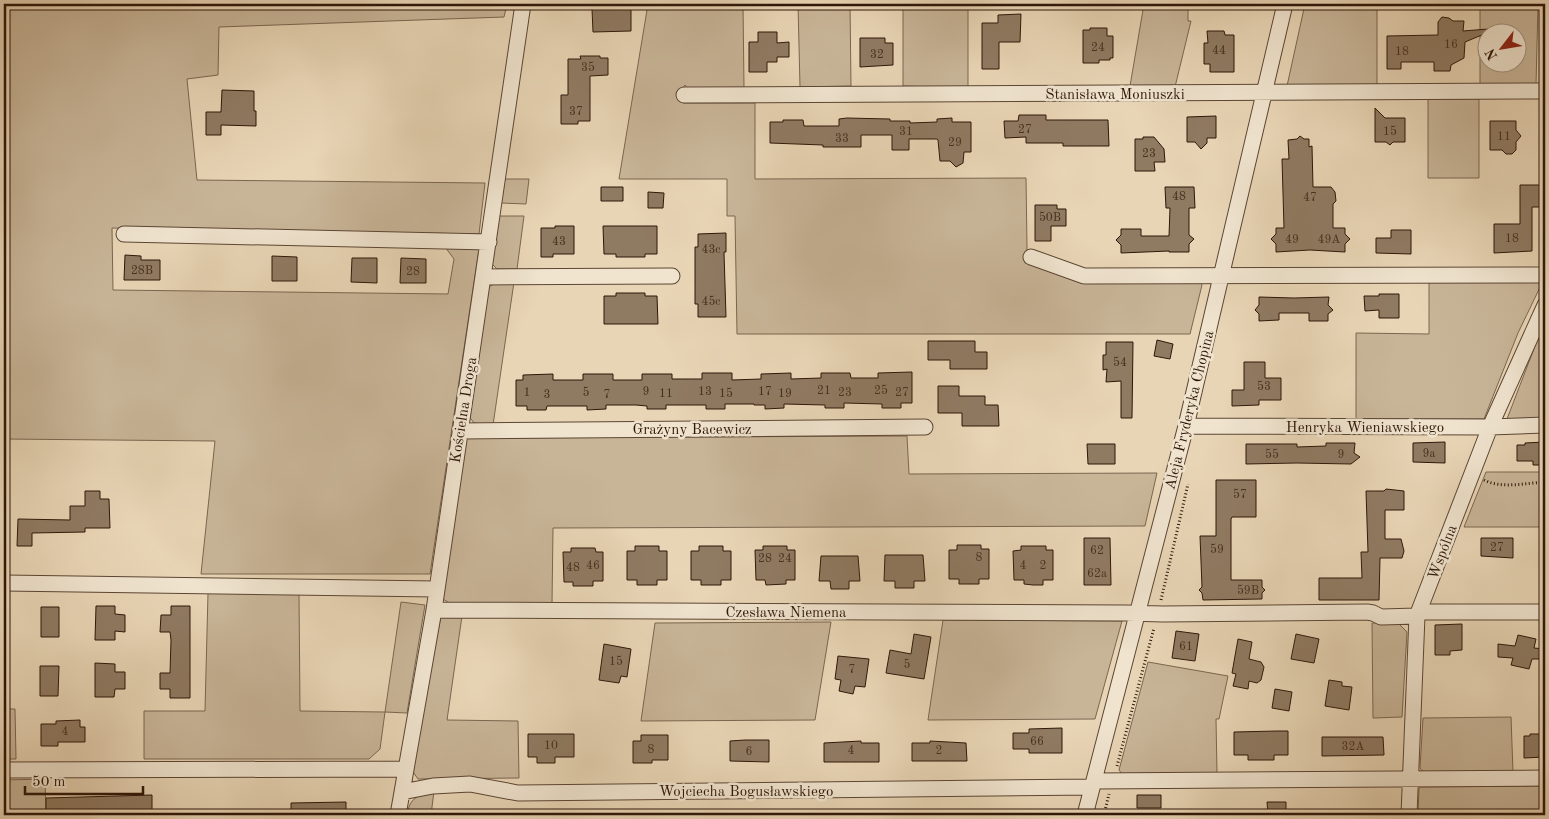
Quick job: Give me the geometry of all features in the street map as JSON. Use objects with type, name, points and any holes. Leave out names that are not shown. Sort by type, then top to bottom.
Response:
[{"type":"street","name":"Kościelna Droga","points":[[398,815],[434,610],[523,4]]},
{"type":"street","name":"Aleja Fryderyka Chopina","points":[[1085,815],[1186,426],[1285,4]]},
{"type":"street","name":"Stanisława Moniuszki","points":[[684,95],[1545,91]]},
{"type":"street","points":[[124,234],[489,242]]},
{"type":"street","points":[[1031,257],[1084,276],[1221,274],[1545,275]]},
{"type":"street","points":[[483,277],[672,276]]},
{"type":"street","name":"Wspólna","points":[[1409,815],[1418,614],[1490,427],[1545,305]]},
{"type":"street","name":"Henryka Wieniawskiego","points":[[1186,426],[1545,426]]},
{"type":"street","name":"Grażyny Bacewicz","points":[[460,431],[925,427]]},
{"type":"street","points":[[4,583],[436,589]]},
{"type":"street","name":"Czesława Niemena","points":[[434,610],[1138,613],[1373,612],[1381,617],[1418,614],[1545,612]]},
{"type":"street","points":[[4,770],[405,769]]},
{"type":"street","name":"Wojciecha Bogusławskiego","points":[[402,792],[433,786],[470,784],[518,793],[1411,778],[1545,778]]},
{"type":"path","points":[[1473,471],[1480,478],[1491,484],[1545,482]]},
{"type":"shaded area","points":[[4,4],[507,4],[504,17],[219,27],[218,75],[187,79],[197,180],[485,183],[479,234],[112,228],[113,290],[448,294],[454,259],[445,247],[479,249],[430,574],[201,574],[215,441],[4,439],[4,147],[7,137],[4,76]]},
{"type":"shaded area","points":[[648,4],[743,4],[744,88],[687,88],[685,85],[676,96],[683,103],[755,103],[755,179],[1026,178],[1027,248],[1025,263],[1078,280],[1199,280],[1202,285],[1190,334],[737,334],[735,216],[727,216],[727,179],[619,179]]},
{"type":"shaded area","points":[[798,4],[850,4],[851,86],[800,87]]},
{"type":"shaded area","points":[[903,4],[968,4],[968,88],[903,86]]},
{"type":"shaded area","points":[[1144,4],[1188,4],[1188,21],[1191,21],[1175,87],[1130,86]]},
{"type":"shaded area","points":[[1305,4],[1377,4],[1377,86],[1287,86]]},
{"type":"shaded area","points":[[1480,4],[1538,4],[1536,85],[1480,85],[1480,72],[1526,72],[1526,22],[1480,22]]},
{"type":"shaded area","points":[[1428,99],[1479,99],[1479,178],[1428,178]]},
{"type":"shaded area","points":[[504,179],[529,179],[526,204],[501,203]]},
{"type":"shaded area","points":[[498,216],[524,216],[517,269],[497,269],[492,264]]},
{"type":"shaded area","points":[[1429,279],[1544,279],[1518,333],[1484,419],[1356,419],[1356,333],[1429,334]]},
{"type":"shaded area","points":[[497,282],[514,282],[493,425],[474,423],[468,415],[489,287]]},
{"type":"shaded area","points":[[1540,333],[1545,333],[1545,419],[1507,419]]},
{"type":"shaded area","points":[[907,436],[909,474],[1157,473],[1145,526],[553,528],[552,604],[451,604],[443,599],[465,438]]},
{"type":"shaded area","points":[[1486,472],[1545,472],[1545,527],[1464,527]]},
{"type":"shaded area","points":[[208,593],[299,594],[300,711],[385,712],[380,749],[369,759],[144,759],[144,711],[205,711]]},
{"type":"shaded area","points":[[401,602],[425,605],[407,713],[385,712]]},
{"type":"shaded area","points":[[441,616],[462,616],[447,720],[518,721],[519,778],[418,779],[413,772],[420,720]]},
{"type":"shaded area","points":[[943,620],[1122,621],[1095,719],[928,720]]},
{"type":"shaded area","points":[[831,622],[815,720],[641,721],[655,623]]},
{"type":"shaded area","points":[[1397,622],[1407,632],[1402,717],[1373,718],[1372,623]]},
{"type":"shaded area","points":[[1148,662],[1228,676],[1219,719],[1216,719],[1217,773],[1123,775],[1119,770]]},
{"type":"shaded area","points":[[4,709],[15,709],[16,759],[4,759]]},
{"type":"shaded area","points":[[1511,717],[1513,772],[1424,773],[1420,768],[1423,718]]},
{"type":"shaded area","points":[[45,779],[46,815],[4,815],[4,780]]},
{"type":"shaded area","points":[[1545,786],[1545,815],[1418,815],[1419,787]]},
{"type":"shaded area","points":[[434,791],[431,815],[407,815],[410,804],[415,798]]},
{"type":"building","points":[[631,8],[631,31],[593,32],[592,9]]},
{"type":"building","points":[[1021,14],[1020,42],[999,42],[999,69],[982,69],[982,23],[998,23],[998,15]]},
{"type":"building","points":[[1442,17],[1453,21],[1464,21],[1463,31],[1476,30],[1476,37],[1465,42],[1464,58],[1451,65],[1450,71],[1434,71],[1434,62],[1401,62],[1401,69],[1387,69],[1387,36],[1438,35],[1438,22]]},
{"type":"building","points":[[1090,28],[1107,28],[1107,36],[1113,36],[1113,58],[1110,58],[1110,60],[1099,60],[1099,63],[1083,63],[1083,30],[1090,30]]},
{"type":"building","points":[[1207,31],[1224,31],[1225,35],[1234,35],[1234,72],[1210,72],[1210,64],[1204,64],[1204,43],[1208,43]]},
{"type":"building","points":[[758,32],[777,32],[777,43],[789,42],[789,57],[777,57],[777,62],[767,62],[767,72],[749,72],[749,42],[758,42]]},
{"type":"building","points":[[860,38],[885,38],[885,43],[893,43],[893,65],[860,67]]},
{"type":"building","points":[[580,56],[608,58],[608,75],[590,76],[590,121],[578,121],[578,124],[561,124],[561,95],[568,95],[568,59],[581,59]]},
{"type":"building","points":[[222,90],[254,91],[256,126],[221,125],[221,135],[206,135],[206,112],[221,112]]},
{"type":"building","points":[[1375,108],[1385,118],[1405,118],[1405,142],[1393,142],[1390,145],[1386,142],[1375,142]]},
{"type":"building","points":[[1019,115],[1046,115],[1046,120],[1108,120],[1109,146],[1063,146],[1063,143],[1026,143],[1026,137],[1005,138],[1004,121],[1018,121]]},
{"type":"building","points":[[1216,116],[1216,138],[1207,138],[1207,143],[1201,149],[1195,142],[1187,142],[1187,117]]},
{"type":"building","points":[[952,118],[952,122],[971,122],[971,152],[964,152],[963,163],[956,167],[950,161],[940,161],[937,139],[909,139],[909,150],[892,150],[892,135],[861,135],[861,147],[823,147],[823,145],[770,143],[770,122],[803,120],[804,126],[839,126],[839,119],[890,119],[890,121],[910,121],[910,123],[937,122],[937,119]]},
{"type":"building","points":[[1490,121],[1516,121],[1516,130],[1521,136],[1516,142],[1516,150],[1512,154],[1506,154],[1502,150],[1490,150]]},
{"type":"building","points":[[1300,136],[1304,139],[1309,139],[1309,147],[1312,146],[1313,187],[1331,187],[1335,192],[1333,228],[1345,228],[1345,234],[1350,239],[1345,244],[1345,252],[1310,250],[1276,252],[1276,244],[1271,239],[1276,234],[1276,228],[1284,228],[1282,159],[1289,159],[1288,140],[1297,139]]},
{"type":"building","points":[[1143,137],[1154,137],[1164,149],[1165,162],[1154,162],[1155,171],[1135,171],[1135,139],[1143,139]]},
{"type":"building","points":[[1520,185],[1544,185],[1544,207],[1532,207],[1532,251],[1494,253],[1494,224],[1520,224]]},
{"type":"building","points":[[601,187],[623,187],[623,201],[601,201]]},
{"type":"building","points":[[1165,187],[1194,187],[1195,208],[1189,208],[1189,235],[1194,239],[1189,244],[1189,252],[1121,253],[1121,245],[1116,240],[1121,235],[1121,229],[1141,229],[1141,236],[1169,236],[1170,208],[1166,208]]},
{"type":"building","points":[[648,192],[664,193],[663,208],[648,208]]},
{"type":"building","points":[[1035,205],[1057,205],[1057,209],[1066,209],[1066,226],[1051,226],[1051,241],[1035,241]]},
{"type":"building","points":[[555,226],[574,226],[574,254],[553,254],[553,257],[541,257],[541,228],[555,228]]},
{"type":"building","points":[[603,226],[657,226],[657,254],[645,254],[645,257],[616,257],[616,254],[604,254]]},
{"type":"building","points":[[1391,230],[1411,230],[1411,254],[1376,253],[1376,238],[1391,238]]},
{"type":"building","points":[[726,233],[726,252],[724,252],[726,317],[698,317],[698,304],[695,304],[695,247],[698,247],[698,234]]},
{"type":"building","points":[[125,255],[141,256],[141,260],[160,260],[160,280],[124,280]]},
{"type":"building","points":[[272,256],[297,257],[297,281],[272,281]]},
{"type":"building","points":[[352,258],[377,258],[377,283],[351,282]]},
{"type":"building","points":[[401,258],[426,259],[426,283],[400,283]]},
{"type":"building","points":[[616,293],[645,293],[645,296],[657,296],[658,324],[604,324],[604,296],[616,296]]},
{"type":"building","points":[[1379,294],[1399,294],[1399,318],[1379,318],[1379,310],[1365,311],[1364,296],[1379,296]]},
{"type":"building","points":[[1259,297],[1329,297],[1328,305],[1333,310],[1328,314],[1328,321],[1309,321],[1309,313],[1279,313],[1279,320],[1259,321],[1259,314],[1255,310],[1259,305]]},
{"type":"building","points":[[1157,340],[1173,344],[1170,359],[1154,356]]},
{"type":"building","points":[[928,341],[975,341],[975,352],[987,352],[987,369],[950,369],[950,360],[928,360]]},
{"type":"building","points":[[1106,342],[1133,342],[1132,418],[1121,418],[1121,381],[1106,382],[1107,369],[1103,370],[1103,355],[1106,355]]},
{"type":"building","points":[[1244,362],[1265,362],[1265,378],[1281,378],[1281,400],[1259,400],[1259,405],[1232,406],[1232,390],[1244,390]]},
{"type":"building","points":[[912,372],[912,403],[901,403],[901,408],[882,408],[882,404],[844,403],[844,408],[825,408],[825,405],[784,404],[784,408],[765,409],[765,405],[754,404],[725,404],[725,409],[706,409],[706,405],[666,405],[666,409],[647,409],[647,406],[606,405],[606,409],[587,410],[587,406],[547,406],[546,410],[527,410],[527,406],[516,406],[516,380],[523,380],[523,375],[553,374],[553,380],[583,380],[583,374],[613,374],[613,380],[642,380],[642,374],[672,374],[672,379],[702,379],[702,373],[732,373],[732,380],[761,379],[761,374],[791,373],[791,379],[821,378],[821,373],[850,373],[851,378],[878,378],[878,373]]},
{"type":"building","points":[[938,386],[959,386],[959,396],[985,396],[985,405],[998,405],[999,426],[962,426],[962,413],[938,413]]},
{"type":"building","points":[[1445,442],[1445,463],[1413,462],[1413,443]]},
{"type":"building","points":[[1545,442],[1545,465],[1533,465],[1533,461],[1517,461],[1517,445]]},
{"type":"building","points":[[1326,443],[1355,443],[1354,453],[1360,457],[1351,464],[1246,464],[1246,444],[1297,444],[1297,447],[1326,446]]},
{"type":"building","points":[[1087,444],[1115,444],[1115,464],[1088,464]]},
{"type":"building","points":[[1216,480],[1256,480],[1256,517],[1232,517],[1231,519],[1231,580],[1262,580],[1262,587],[1265,590],[1262,593],[1262,599],[1203,600],[1202,593],[1199,590],[1202,587],[1200,536],[1216,536]]},
{"type":"building","points":[[1386,489],[1404,491],[1404,510],[1385,510],[1385,539],[1401,539],[1404,551],[1402,558],[1380,558],[1379,600],[1319,600],[1319,578],[1362,578],[1361,552],[1368,552],[1366,491],[1384,491]]},
{"type":"building","points":[[85,491],[100,491],[100,499],[109,499],[110,528],[85,528],[85,532],[32,533],[32,546],[17,546],[18,519],[70,520],[70,506],[85,506]]},
{"type":"building","points":[[1084,538],[1110,538],[1111,585],[1084,585]]},
{"type":"building","points":[[1481,538],[1513,538],[1513,558],[1481,556]]},
{"type":"building","points":[[957,545],[981,545],[981,549],[989,549],[989,579],[979,579],[979,584],[959,584],[959,579],[949,579],[949,550],[957,550]]},
{"type":"building","points":[[635,546],[659,546],[659,551],[667,551],[667,580],[657,580],[657,585],[637,585],[637,580],[627,580],[627,551],[635,551]]},
{"type":"building","points":[[699,546],[723,546],[723,551],[731,551],[731,580],[721,580],[721,585],[701,585],[701,580],[691,580],[691,551],[699,551]]},
{"type":"building","points":[[763,546],[787,546],[787,550],[795,550],[795,580],[786,580],[786,584],[766,585],[765,580],[756,580],[755,550],[763,550]]},
{"type":"building","points":[[1021,546],[1046,546],[1046,550],[1053,550],[1053,580],[1043,580],[1043,585],[1033,585],[1024,584],[1024,580],[1014,580],[1013,551],[1021,550]]},
{"type":"building","points":[[571,548],[595,548],[596,552],[603,552],[603,581],[593,581],[593,586],[573,586],[573,582],[564,582],[563,552],[571,552]]},
{"type":"building","points":[[885,555],[923,555],[925,581],[914,581],[914,588],[895,588],[895,581],[884,581]]},
{"type":"building","points":[[821,556],[858,556],[860,581],[849,581],[849,589],[831,589],[830,581],[819,581]]},
{"type":"building","points":[[96,606],[115,606],[115,614],[125,615],[125,632],[115,631],[115,640],[95,640]]},
{"type":"building","points":[[171,606],[190,606],[190,698],[170,698],[170,689],[160,689],[160,673],[170,673],[171,640],[170,632],[160,632],[161,615],[171,615]]},
{"type":"building","points":[[41,607],[59,607],[59,637],[41,637]]},
{"type":"building","points":[[1462,624],[1462,650],[1450,651],[1450,655],[1435,655],[1435,625]]},
{"type":"building","points":[[1176,631],[1199,634],[1195,661],[1172,658]]},
{"type":"building","points":[[914,634],[931,637],[924,679],[886,673],[890,650],[911,654]]},
{"type":"building","points":[[1296,634],[1319,639],[1314,663],[1291,659]]},
{"type":"building","points":[[1518,635],[1536,639],[1534,648],[1545,649],[1545,659],[1532,659],[1529,669],[1511,665],[1513,658],[1498,657],[1498,644],[1515,646]]},
{"type":"building","points":[[1238,639],[1252,642],[1249,659],[1261,662],[1264,667],[1261,680],[1257,683],[1249,681],[1248,689],[1233,686],[1236,674],[1232,673]]},
{"type":"building","points":[[604,644],[631,649],[627,677],[621,676],[619,683],[599,680]]},
{"type":"building","points":[[838,656],[869,659],[865,687],[855,686],[853,694],[839,691],[841,680],[835,679]]},
{"type":"building","points":[[95,663],[115,664],[115,672],[125,672],[125,689],[115,689],[114,697],[95,697]]},
{"type":"building","points":[[40,666],[59,666],[58,696],[40,696]]},
{"type":"building","points":[[1329,680],[1342,682],[1342,686],[1352,687],[1349,710],[1325,706]]},
{"type":"building","points":[[1275,689],[1292,692],[1289,711],[1272,708]]},
{"type":"building","points":[[80,720],[80,727],[85,727],[85,742],[58,742],[58,746],[41,746],[41,724],[56,724],[56,721]]},
{"type":"building","points":[[1062,728],[1062,753],[1029,753],[1029,749],[1013,749],[1013,733],[1029,733],[1029,729]]},
{"type":"building","points":[[1288,731],[1288,755],[1274,755],[1274,760],[1248,760],[1248,755],[1234,755],[1234,732]]},
{"type":"building","points":[[528,734],[574,734],[574,757],[555,757],[555,763],[537,763],[537,757],[528,757]]},
{"type":"building","points":[[1530,734],[1545,734],[1545,757],[1524,758],[1524,736],[1530,736]]},
{"type":"building","points":[[641,735],[668,735],[668,760],[652,760],[652,763],[633,763],[633,741],[641,741]]},
{"type":"building","points":[[1322,737],[1383,737],[1384,755],[1322,756]]},
{"type":"building","points":[[769,740],[769,762],[730,761],[730,741]]},
{"type":"building","points":[[861,741],[861,743],[879,743],[879,762],[824,762],[824,743]]},
{"type":"building","points":[[930,741],[966,743],[967,761],[912,761],[912,743],[930,743]]},
{"type":"building","points":[[152,795],[152,815],[46,815],[46,798]]},
{"type":"building","points":[[1137,795],[1161,795],[1161,808],[1137,808]]},
{"type":"building","points":[[346,802],[346,815],[291,815],[291,803]]},
{"type":"building","points":[[1267,802],[1286,802],[1286,815],[1268,815]]}]
